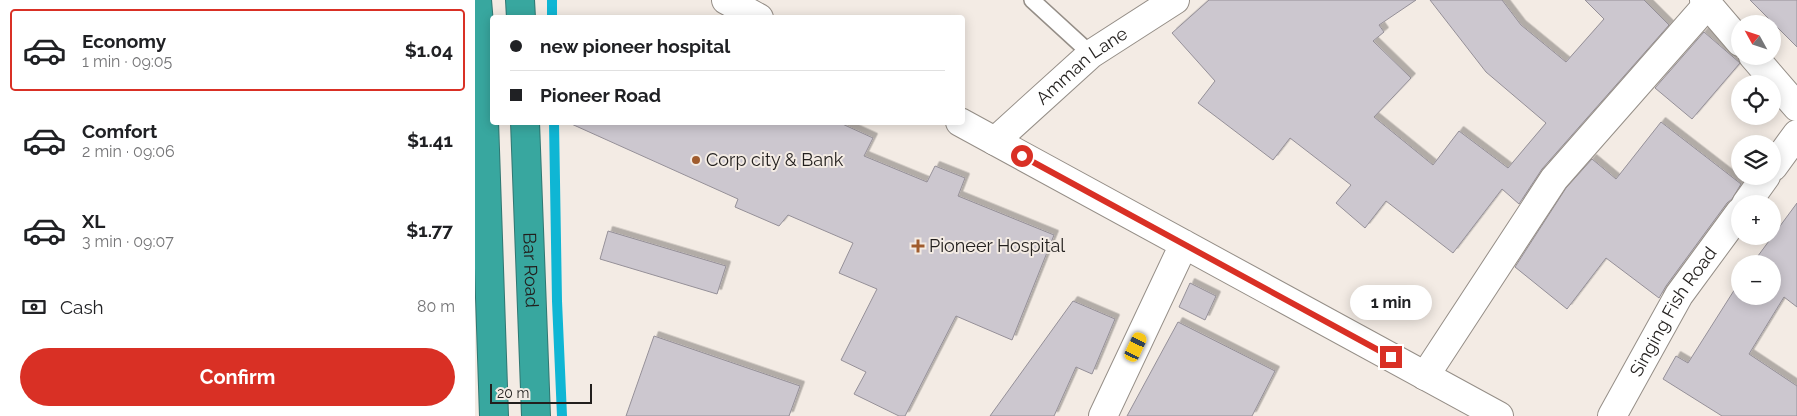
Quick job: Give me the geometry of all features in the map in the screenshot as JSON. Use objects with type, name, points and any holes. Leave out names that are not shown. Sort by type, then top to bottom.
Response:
[{"type":"highway","points":[[477,0],[482,60],[486,155],[494,416]]},
{"type":"highway","points":[[520,0],[521,15]]},
{"type":"highway","name":"Bar Road","points":[[525,125],[536,416]]},
{"type":"street","points":[[726,0],[754,15]]},
{"type":"street","name":"Amman Lane","points":[[995,141],[1091,54],[1175,0]]},
{"type":"street","points":[[1425,376],[1554,179],[1705,3],[1731,32]]},
{"type":"street","points":[[1761,65],[1797,107]]},
{"type":"street","points":[[965,125],[1499,416]]},
{"type":"street","points":[[1781,157],[1797,134]]},
{"type":"street","name":"Singing Fish Road","points":[[1612,416],[1679,295],[1731,224]]},
{"type":"street","points":[[1103,416],[1185,244]]},
{"type":"lane","points":[[1032,0],[1091,54]]},
{"type":"building","points":[[1209,0],[1416,0],[1379,25],[1384,32],[1373,41],[1411,78],[1374,117],[1433,165],[1459,131],[1508,168],[1546,123],[1486,72],[1430,0],[1502,0],[1521,25],[1566,62],[1604,19],[1585,0],[1644,0],[1669,25],[1542,169],[1519,204],[1502,189],[1453,253],[1386,201],[1365,228],[1336,203],[1351,185],[1290,138],[1273,160],[1198,103],[1215,81],[1172,33]]},
{"type":"building","points":[[1750,0],[1797,0],[1797,47],[1781,31],[1781,15],[1765,15]]},
{"type":"building","points":[[1704,32],[1731,55],[1731,65],[1738,65],[1692,119],[1655,88]]},
{"type":"building","points":[[1661,122],[1731,176],[1731,185],[1740,185],[1734,195],[1731,195],[1731,200],[1659,298],[1606,258],[1567,309],[1515,267],[1566,188],[1592,159],[1616,179]]},
{"type":"building","points":[[574,125],[845,125],[873,138],[864,156],[927,182],[935,166],[965,178],[958,196],[1054,235],[1012,340],[956,316],[905,416],[899,416],[854,394],[866,372],[841,360],[877,289],[839,273],[853,243],[788,215],[779,226],[735,207],[738,199]]},
{"type":"building","points":[[1797,203],[1797,307],[1784,297],[1781,302],[1781,255],[1759,255],[1766,245],[1781,245],[1781,225]]},
{"type":"building","points":[[608,231],[726,266],[717,294],[600,259]]},
{"type":"building","points":[[1190,283],[1216,296],[1205,320],[1179,307]]},
{"type":"building","points":[[1731,295],[1731,305],[1779,305],[1749,354],[1797,386],[1797,416],[1722,416],[1663,379],[1676,356],[1688,363]]},
{"type":"building","points":[[1073,301],[1115,319],[1092,374],[1076,367],[1054,416],[990,416]]},
{"type":"building","points":[[1178,322],[1275,371],[1252,416],[1127,416]]},
{"type":"building","points":[[654,336],[800,386],[789,416],[626,416]]},
{"type":"waterway","points":[[552,0],[552,15]]},
{"type":"waterway","points":[[554,125],[557,301],[562,416]]},
{"type":"place","name":"Corp city & Bank","points":[[696,160]]},
{"type":"place","name":"Pioneer Hospital","points":[[918,246]]},
{"type":"route","points":[[1022,156],[1391,357]]}]
